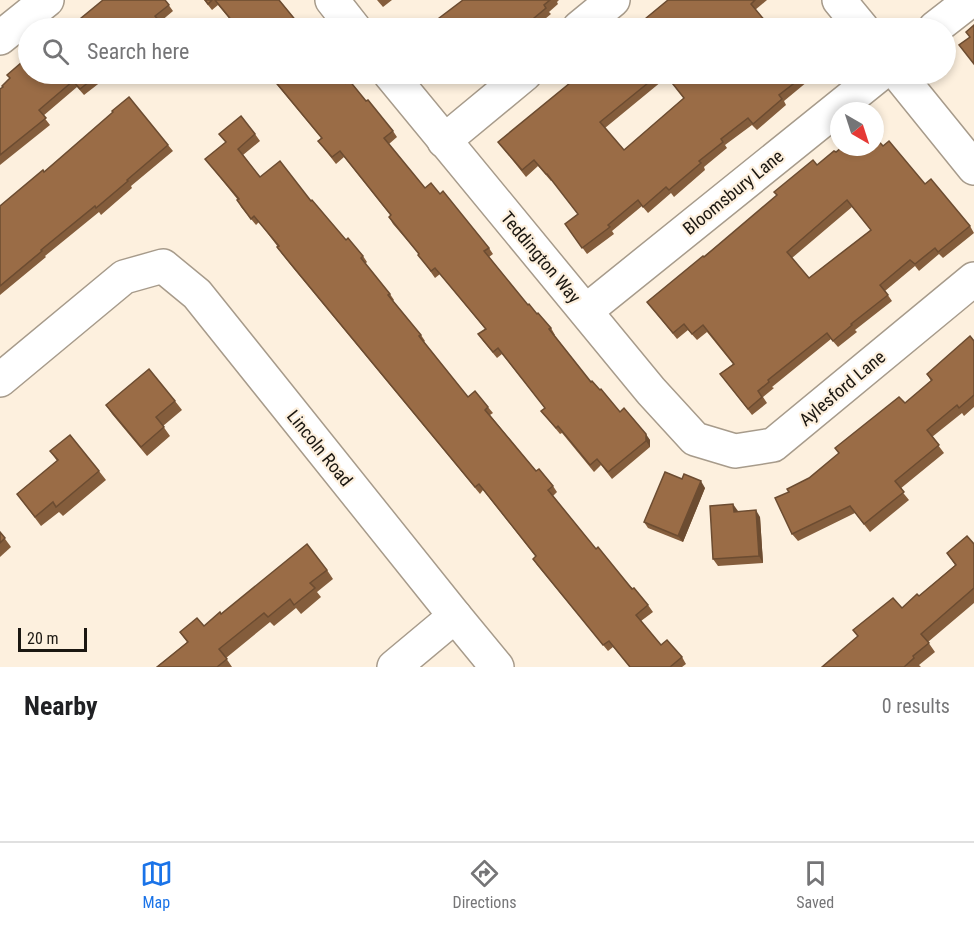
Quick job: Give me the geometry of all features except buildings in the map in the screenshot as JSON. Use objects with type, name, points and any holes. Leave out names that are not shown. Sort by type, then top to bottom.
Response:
[{"type":"street","points":[[25,18],[47,0]]},
{"type":"street","points":[[332,0],[346,18]]},
{"type":"street","points":[[591,18],[613,0]]},
{"type":"street","points":[[839,0],[854,18]]},
{"type":"street","points":[[948,18],[971,0]]},
{"type":"street","points":[[0,38],[18,23]]},
{"type":"street","name":"Teddington Way","points":[[398,84],[651,392],[694,439]]},
{"type":"street","points":[[444,141],[513,84]]},
{"type":"street","name":"Bloomsbury Lane","points":[[586,311],[868,84]]},
{"type":"street","points":[[906,84],[974,168]]},
{"type":"street","name":"Lincoln Road","points":[[0,380],[124,277],[163,266],[197,294],[497,667]]},
{"type":"street","name":"Aylesford Lane","points":[[694,439],[735,451],[773,445],[974,279]]},
{"type":"street","points":[[394,667],[455,616]]}]
